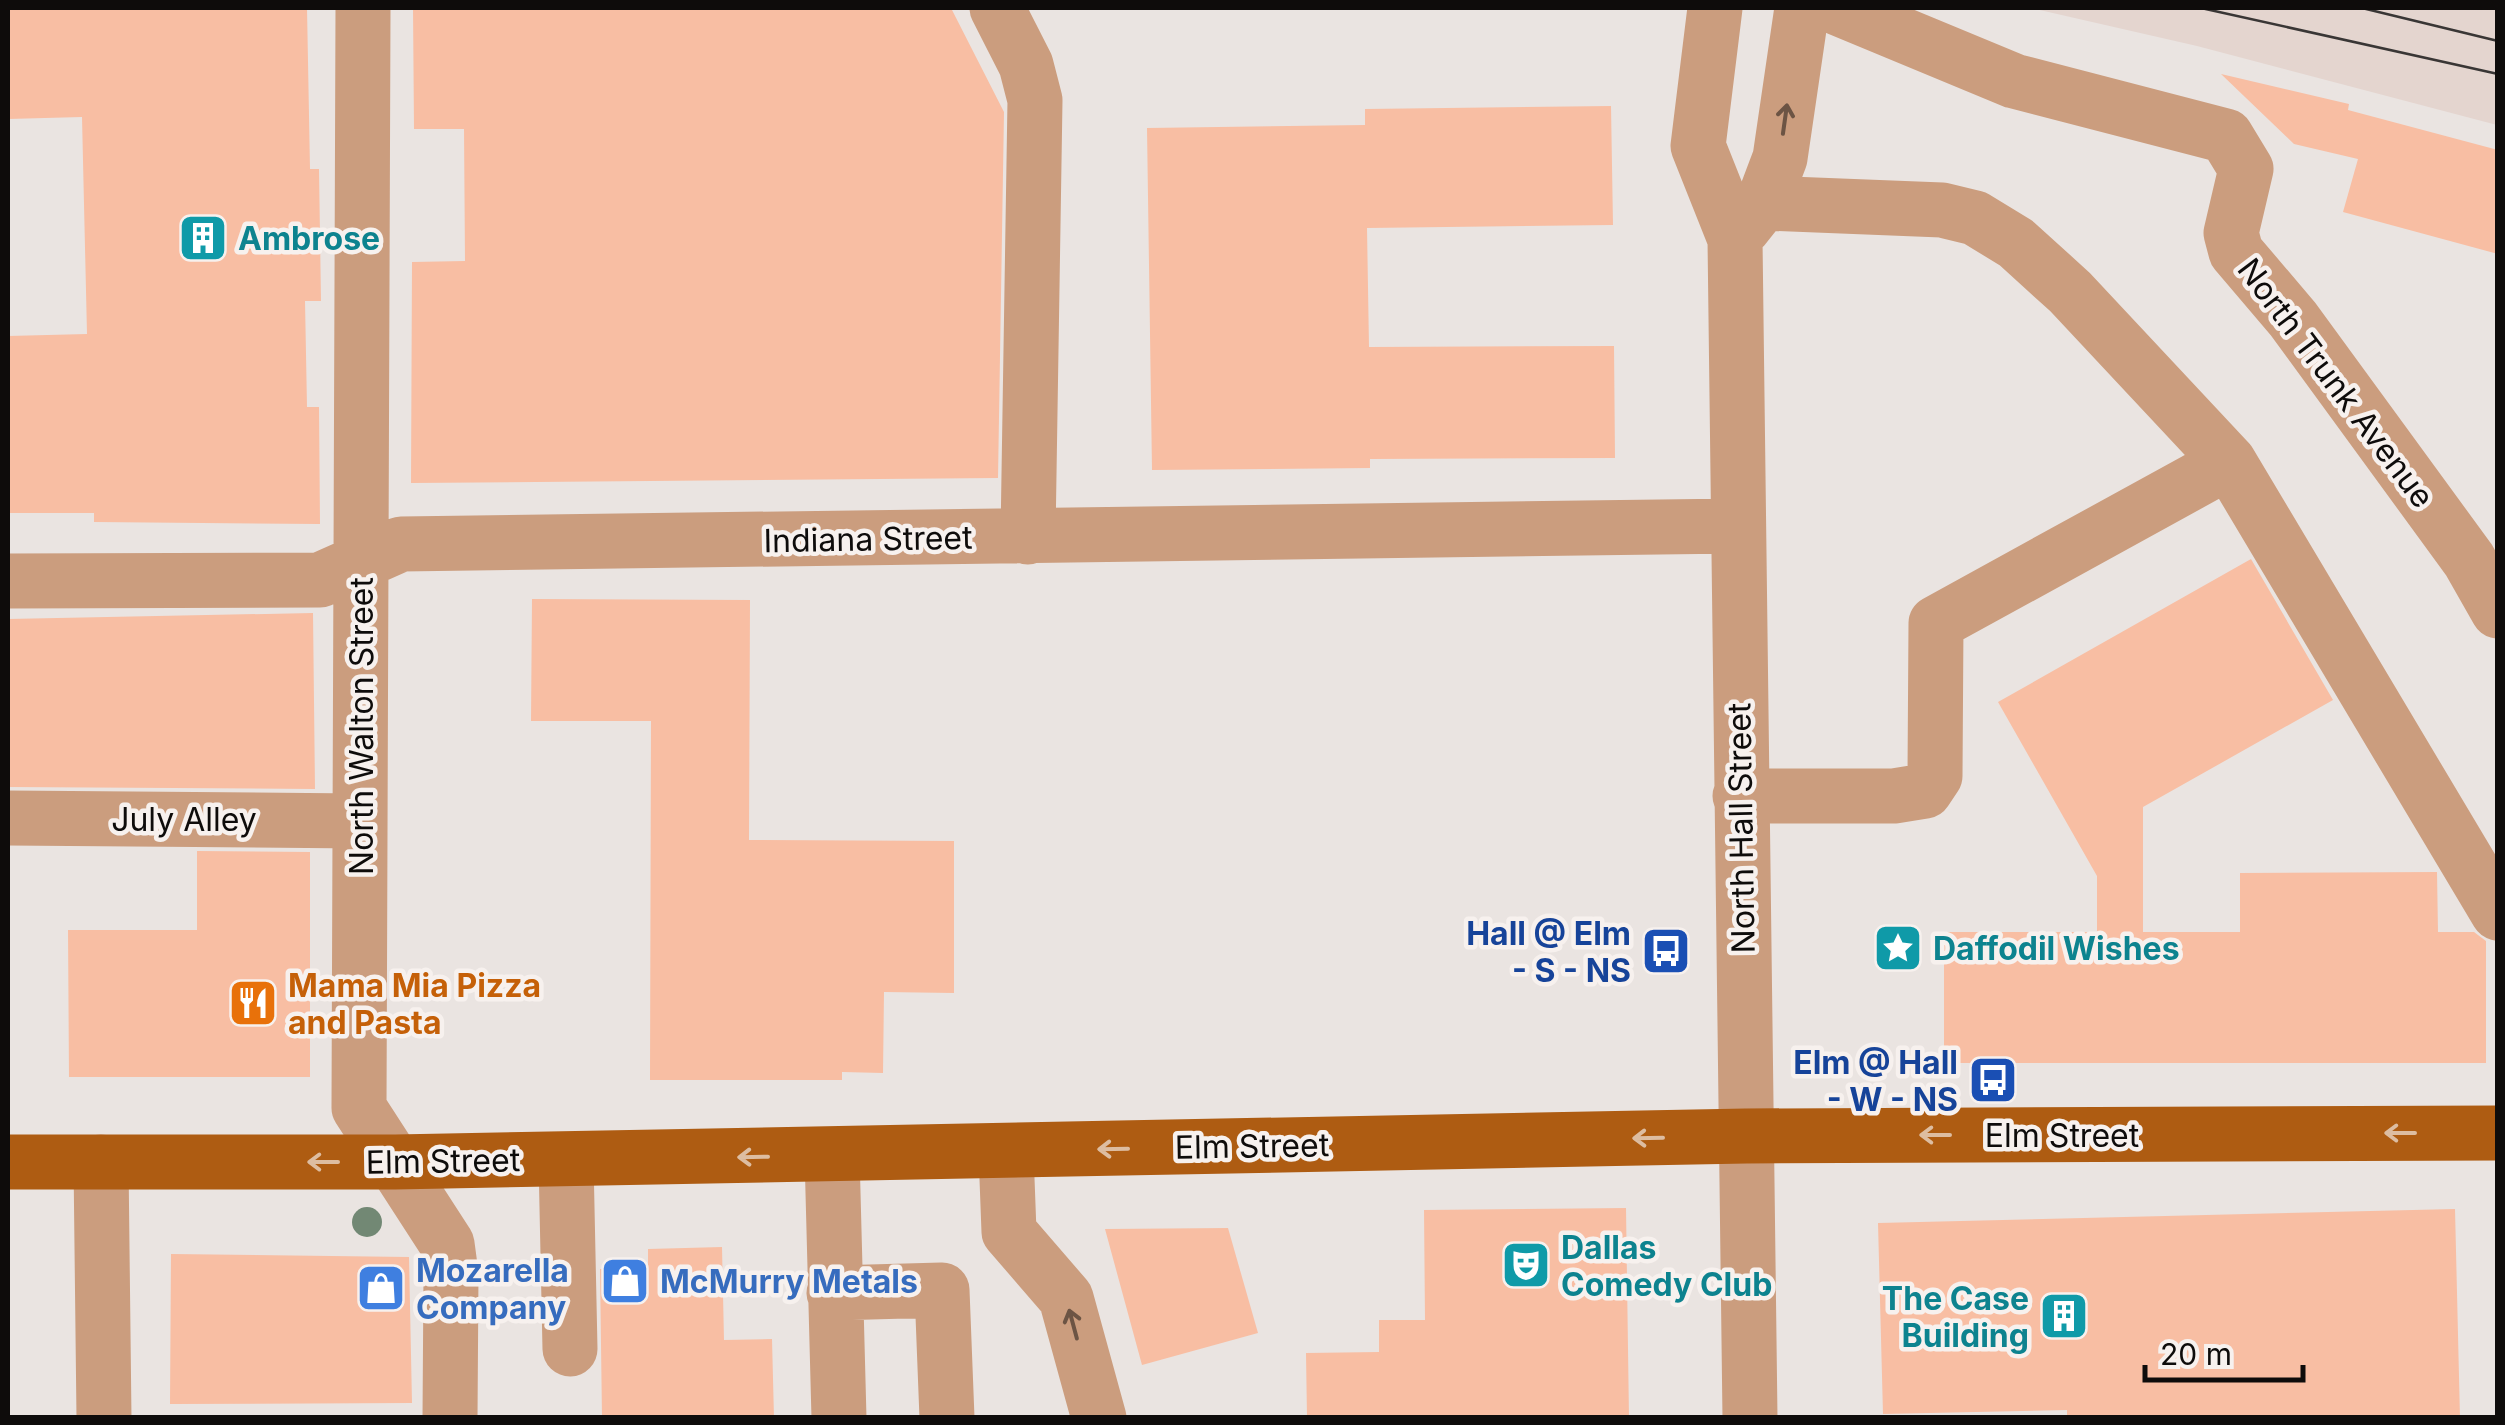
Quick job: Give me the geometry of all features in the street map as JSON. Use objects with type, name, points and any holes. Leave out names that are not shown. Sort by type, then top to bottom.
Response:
[{"type":"main road","name":"Elm Street","points":[[8,1162],[566,1160],[1746,1136],[2498,1133]]},
{"type":"street","name":"North Walton Street","points":[[363,8],[360,1108],[447,1244],[451,1274],[450,1418]]},
{"type":"street","points":[[997,8],[1026,65],[1035,100],[1028,537]]},
{"type":"street","name":"North Hall Street","points":[[1714,8],[1698,146],[1749,221]]},
{"type":"street","name":"North Hall Street","points":[[1750,1418],[1737,526],[1749,221],[1780,158],[1802,8]]},
{"type":"street","name":"North Trunk Avenue","points":[[1838,8],[2014,81],[2226,136],[2246,169],[2231,233],[2236,252],[2483,553],[2498,611]]},
{"type":"street","points":[[1749,221],[1942,210],[1975,218],[2016,243],[2070,292],[2228,462],[2498,913]]},
{"type":"street","points":[[1740,796],[1894,796],[1925,791],[1935,776],[1936,622],[2228,462]]},
{"type":"street","name":"Indiana Street","points":[[8,581],[320,580],[402,544],[1737,526]]},
{"type":"street","name":"July Alley","points":[[8,818],[360,821]]},
{"type":"street","points":[[1006,1152],[1009,1232],[1066,1298],[1099,1418]]},
{"type":"street","points":[[832,1156],[839,1418]]},
{"type":"street","points":[[566,1160],[570,1348]]},
{"type":"street","points":[[102,1162],[104,1418]]},
{"type":"street","points":[[834,1293],[942,1290],[947,1418]]},
{"type":"shaded area","points":[[2031,8],[2497,8],[2497,125],[2197,46]]},
{"type":"building","name":"Ambrose","points":[[8,8],[307,8],[310,169],[319,169],[321,301],[305,301],[307,407],[319,407],[320,524],[94,522],[94,513],[8,513],[8,336],[87,334],[82,117],[8,119]]},
{"type":"building","points":[[413,8],[951,8],[1004,112],[998,478],[411,483],[412,262],[465,261],[464,129],[414,129]]},
{"type":"building","points":[[2221,74],[2349,104],[2348,110],[2498,150],[2498,254],[2343,212],[2358,159],[2294,144]]},
{"type":"building","points":[[1611,106],[1613,225],[1367,228],[1369,347],[1614,346],[1615,458],[1370,459],[1370,468],[1152,470],[1147,128],[1365,125],[1365,109]]},
{"type":"building","points":[[2251,559],[2333,700],[2143,807],[2143,932],[2240,932],[2240,873],[2437,872],[2438,932],[2474,932],[2486,941],[2486,1063],[1944,1063],[1944,932],[2097,932],[2097,876],[1998,702]]},
{"type":"building","points":[[532,599],[750,600],[749,840],[954,841],[954,993],[884,992],[883,1073],[842,1072],[842,1080],[650,1080],[651,721],[531,721]]},
{"type":"building","points":[[313,613],[315,789],[8,787],[8,619]]},
{"type":"building","points":[[197,851],[310,852],[310,1077],[69,1077],[68,930],[197,930]]},
{"type":"building","name":"Dallas Comedy Club","points":[[1626,1208],[1629,1418],[1307,1418],[1306,1353],[1379,1352],[1379,1320],[1425,1320],[1424,1210]]},
{"type":"building","name":"The Case Building","points":[[2455,1209],[2460,1418],[2067,1418],[2067,1410],[1883,1414],[1878,1223]]},
{"type":"building","points":[[1228,1228],[1258,1333],[1142,1365],[1105,1229]]},
{"type":"building","points":[[722,1247],[724,1340],[772,1339],[774,1418],[602,1418],[600,1269],[648,1268],[648,1249]]},
{"type":"building","points":[[171,1254],[409,1257],[412,1403],[170,1404]]},
{"type":"tram line","points":[[2201,8],[2498,74]]},
{"type":"tram line","points":[[2362,8],[2498,41]]},
{"type":"place","name":"Ambrose","points":[[203,238]]},
{"type":"place","name":"Daffodil Wishes","points":[[1898,948]]},
{"type":"place","name":"Hall @ Elm - S - NS","points":[[1666,951]]},
{"type":"place","name":"Mama Mia Pizza and Pasta","points":[[253,1003]]},
{"type":"place","name":"Elm @ Hall - W - NS","points":[[1993,1080]]},
{"type":"place","name":"Dallas Comedy Club","points":[[1526,1265]]},
{"type":"place","name":"McMurry Metals","points":[[625,1281]]},
{"type":"place","name":"Mozarella Company","points":[[381,1288]]},
{"type":"place","name":"The Case Building","points":[[2064,1316]]}]
